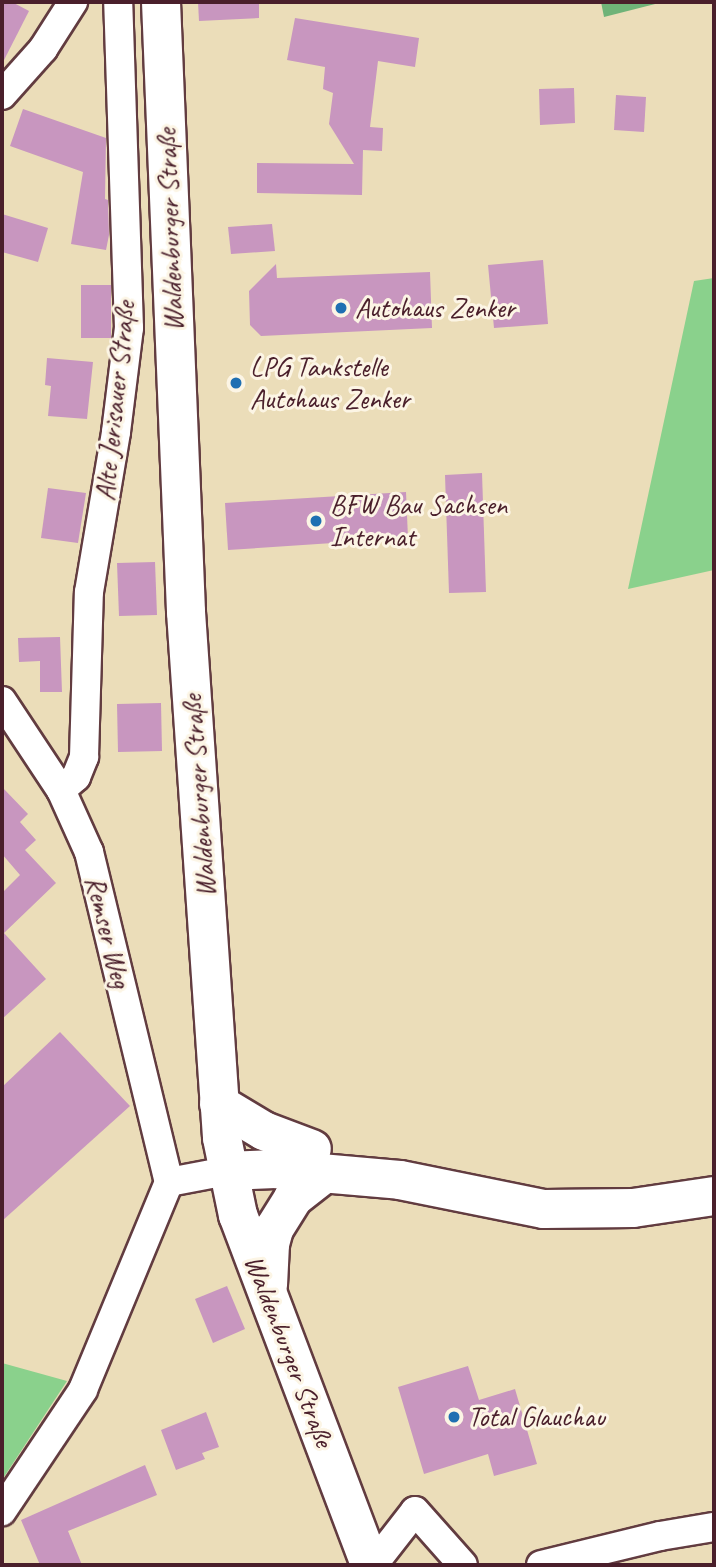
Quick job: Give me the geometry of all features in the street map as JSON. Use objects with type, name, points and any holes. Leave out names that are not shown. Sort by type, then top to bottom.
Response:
[{"type":"street","points":[[2,95],[43,49],[73,2]]},
{"type":"street","name":"Alte Jerisauer Straße","points":[[61,790],[76,777],[84,757],[89,592],[116,432],[129,328],[118,2]]},
{"type":"street","name":"Waldenburger Straße","points":[[161,2],[187,612],[219,1104],[226,1162],[238,1215],[372,1565]]},
{"type":"street","name":"Remser Weg","points":[[2,701],[61,790],[89,852],[169,1182]]},
{"type":"street","points":[[219,1104],[317,1162]]},
{"type":"street","points":[[2,1511],[83,1390],[169,1182],[226,1162],[317,1162],[544,1209],[634,1208],[714,1196]]},
{"type":"street","points":[[267,1294],[270,1244],[274,1229],[317,1162]]},
{"type":"street","points":[[372,1565],[415,1511],[463,1565]]},
{"type":"street","points":[[541,1565],[660,1536],[714,1527]]},
{"type":"green space","points":[[601,2],[663,2],[604,17]]},
{"type":"green space","points":[[714,278],[714,570],[628,589],[694,281]]},
{"type":"green space","points":[[2,1363],[67,1381],[2,1480]]},
{"type":"building","points":[[2,2],[12,2],[29,11],[2,64]]},
{"type":"building","points":[[198,2],[259,2],[259,18],[199,21]]},
{"type":"building","points":[[295,18],[419,38],[415,67],[378,61],[370,127],[383,128],[382,151],[363,150],[362,195],[257,193],[257,163],[354,164],[329,124],[333,93],[323,89],[325,67],[287,60]]},
{"type":"building","points":[[574,88],[575,123],[540,125],[539,89]]},
{"type":"building","points":[[616,95],[646,97],[644,132],[614,130]]},
{"type":"building","points":[[23,109],[106,138],[105,199],[108,200],[109,235],[106,250],[71,244],[83,172],[10,146]]},
{"type":"building","points":[[2,214],[48,228],[38,262],[2,252]]},
{"type":"building","points":[[272,224],[275,251],[231,254],[228,227]]},
{"type":"building","points":[[543,260],[548,324],[494,328],[488,265]]},
{"type":"building","name":"Autohaus Zenker","points":[[276,264],[277,278],[430,272],[432,328],[261,336],[250,325],[249,291]]},
{"type":"building","points":[[81,285],[111,285],[111,338],[81,338]]},
{"type":"building","points":[[47,358],[93,362],[87,419],[48,416],[51,386],[45,385]]},
{"type":"building","name":"BFW Bau Sachsen Internat","points":[[482,473],[486,592],[449,593],[445,475]]},
{"type":"building","points":[[48,488],[86,493],[78,543],[41,538]]},
{"type":"building","name":"BFW Bau Sachsen Internat","points":[[406,492],[408,538],[228,550],[225,503]]},
{"type":"building","points":[[155,562],[157,615],[119,616],[117,563]]},
{"type":"building","points":[[60,637],[62,692],[40,692],[40,661],[19,662],[18,638]]},
{"type":"building","points":[[161,703],[162,751],[118,752],[117,704]]},
{"type":"building","points":[[2,787],[28,814],[20,822],[36,840],[25,850],[56,883],[4,933],[46,979],[2,1019],[2,893],[20,875],[2,854]]},
{"type":"building","points":[[60,1032],[130,1106],[2,1221],[2,1087]]},
{"type":"building","points":[[227,1286],[245,1329],[213,1343],[195,1299]]},
{"type":"building","points":[[468,1366],[479,1400],[515,1389],[537,1464],[494,1476],[488,1454],[424,1474],[398,1387]]},
{"type":"building","points":[[206,1412],[219,1447],[202,1453],[205,1459],[176,1470],[161,1430]]},
{"type":"building","points":[[145,1465],[157,1495],[68,1531],[82,1565],[40,1565],[21,1520]]},
{"type":"place","name":"Autohaus Zenker","points":[[341,308]]},
{"type":"place","name":"LPG Tankstelle Autohaus Zenker","points":[[236,383]]},
{"type":"place","name":"BFW Bau Sachsen Internat","points":[[316,521]]},
{"type":"place","name":"Total Glauchau","points":[[454,1417]]}]
